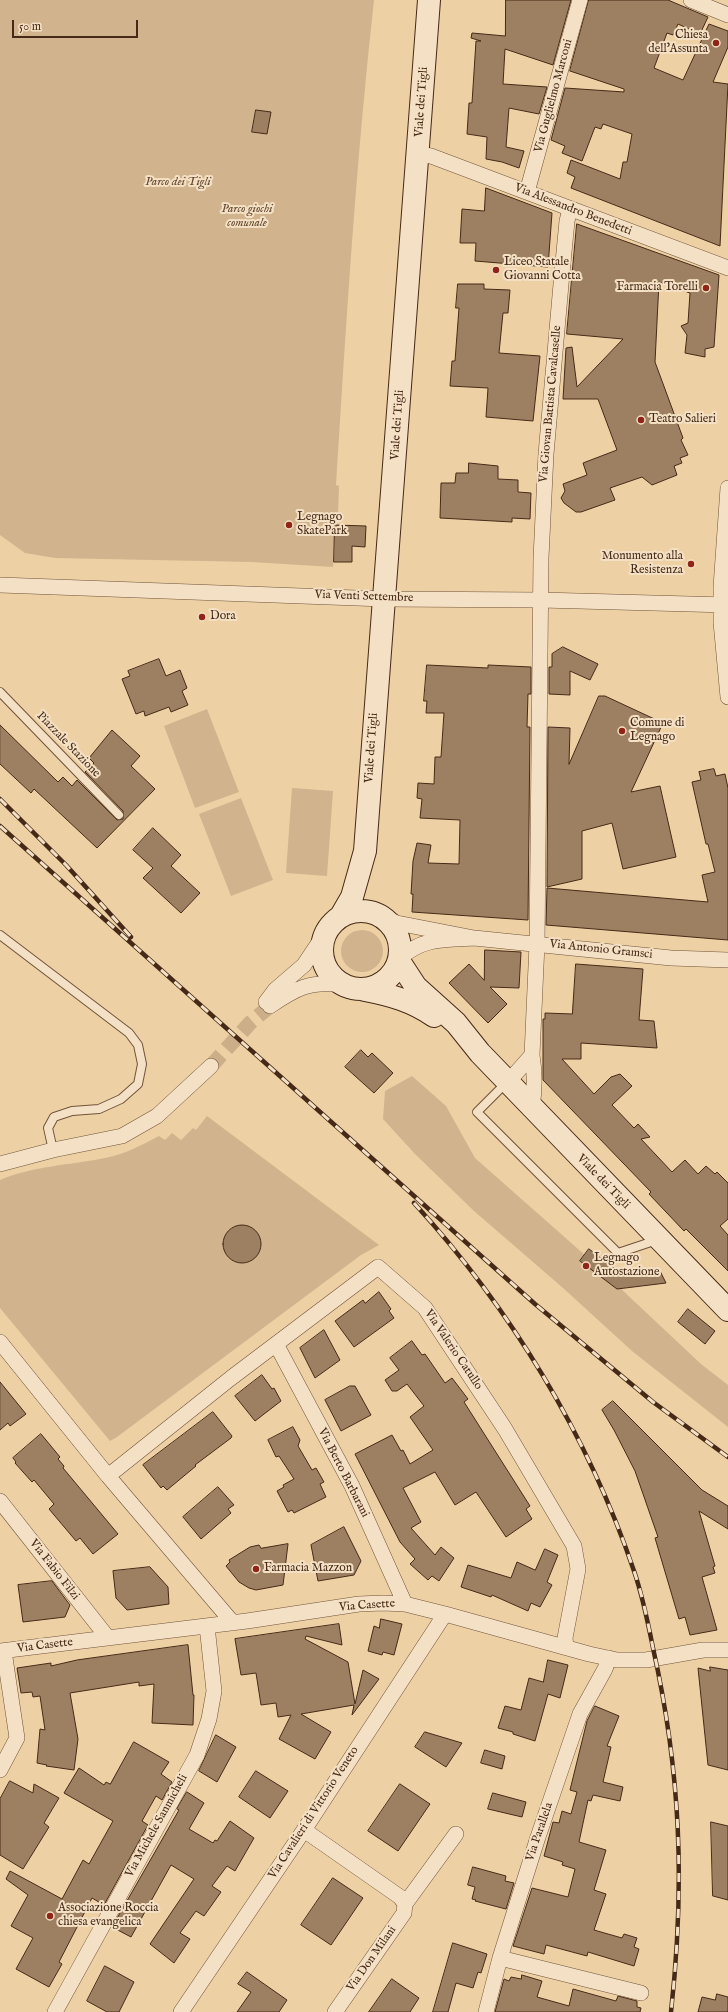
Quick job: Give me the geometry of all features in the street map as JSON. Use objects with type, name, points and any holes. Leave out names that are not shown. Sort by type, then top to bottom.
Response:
[{"type":"street","name":"Viale dei Tigli","points":[[429,0],[365,851],[352,897],[341,916],[326,932],[322,948],[324,965],[329,974],[342,985],[355,990],[365,990],[402,998],[417,1005],[438,1019],[480,1053]]},
{"type":"street","name":"Via Guglielmo Marconi","points":[[527,192],[580,0]]},
{"type":"street","points":[[691,0],[728,16]]},
{"type":"street","name":"Via Alessandro Benedetti","points":[[418,154],[431,156],[728,268]]},
{"type":"street","name":"Via Giovan Battista Cavalcaselle","points":[[532,1107],[534,1094],[534,1069],[532,1055],[537,944],[541,558],[546,454],[567,221],[570,209]]},
{"type":"street","points":[[728,488],[723,664],[728,697]]},
{"type":"street","name":"Via Venti Settembre","points":[[0,585],[384,599],[541,600],[724,605]]},
{"type":"street","name":"Viale dei Tigli","points":[[365,851],[371,895],[382,917],[394,929],[399,937],[400,960],[416,987],[456,1023],[480,1053],[728,1310]]},
{"type":"street","points":[[341,916],[353,912],[364,911],[382,917]]},
{"type":"street","name":"Via Antonio Gramsci","points":[[382,917],[397,923],[474,938],[672,958],[728,960]]},
{"type":"street","points":[[326,932],[307,961],[275,990],[268,1004],[300,987],[322,982],[342,985]]},
{"type":"street","name":"Via Antonio Gramsci","points":[[400,960],[410,950],[427,942],[474,938]]},
{"type":"street","points":[[365,990],[384,983],[395,972],[400,960]]},
{"type":"street","points":[[508,1082],[532,1055]]},
{"type":"street","points":[[0,1164],[53,1150],[122,1136],[157,1116],[211,1066]]},
{"type":"street","name":"Via Valerio Catullo","points":[[108,1476],[276,1344],[378,1267],[425,1308],[505,1429],[574,1546],[578,1569],[566,1638],[566,1647]]},
{"type":"street","points":[[0,1342],[108,1476],[233,1623]]},
{"type":"street","name":"Via Berto Barbarani","points":[[276,1344],[352,1486],[405,1604]]},
{"type":"street","name":"Via Fabio Filzi","points":[[0,1501],[108,1638]]},
{"type":"street","name":"Via Casette","points":[[2,1651],[233,1623],[359,1604],[383,1603],[405,1604],[608,1658],[633,1661],[703,1650],[728,1650]]},
{"type":"street","name":"Via Cavalieri di Vittorio Veneto","points":[[181,2012],[304,1830],[445,1614]]},
{"type":"street","name":"Via Michele Sanmicheli","points":[[55,2012],[196,1755],[209,1719],[214,1691],[207,1626]]},
{"type":"street","points":[[0,1770],[17,1738],[2,1651]]},
{"type":"street","name":"Via Parallela","points":[[486,2012],[500,1958],[538,1837],[580,1714],[605,1670],[608,1658]]},
{"type":"street","points":[[304,1830],[400,1897],[405,1904]]},
{"type":"street","name":"Via Don Milani","points":[[335,2012],[404,1912],[405,1904],[456,1834]]},
{"type":"street","points":[[500,1958],[641,1993]]},
{"type":"lane","name":"Piazzale Stazione","points":[[0,692],[119,815]]},
{"type":"lane","points":[[0,934],[129,1033],[138,1045],[142,1064],[138,1084],[121,1099],[99,1109],[72,1111],[54,1117],[48,1128],[53,1150]]},
{"type":"lane","points":[[508,1082],[477,1112],[618,1253],[659,1240]]},
{"type":"green space","name":"Parco dei Tigli","points":[[0,0],[374,0],[352,242],[336,485],[339,486],[338,516],[336,516],[333,567],[251,562],[55,558],[25,553],[0,535]]},
{"type":"green space","points":[[207,709],[239,792],[195,808],[164,726]]},
{"type":"green space","points":[[292,788],[333,791],[327,876],[286,873]]},
{"type":"green space","points":[[241,798],[273,880],[231,896],[199,814]]},
{"type":"green space","points":[[358,930],[366,930],[374,933],[380,939],[383,951],[380,963],[374,969],[366,972],[358,972],[350,969],[344,963],[341,955],[341,947],[344,939],[350,933]]},
{"type":"green space","points":[[412,1076],[446,1106],[475,1158],[586,1256],[701,1364],[728,1385],[728,1427],[632,1351],[563,1288],[474,1211],[415,1154],[383,1119],[385,1091]]},
{"type":"green space","points":[[207,1116],[379,1245],[361,1255],[110,1441],[0,1308],[0,1180],[38,1169],[112,1156],[133,1149],[159,1136],[165,1140],[172,1133],[181,1140],[193,1128],[196,1130]]},
{"type":"building","points":[[506,0],[571,0],[553,65],[505,49],[503,84],[547,87],[539,114],[509,108],[506,147],[524,151],[519,168],[502,162],[486,159],[487,137],[467,134],[469,103],[472,103],[476,41],[481,41],[471,38],[472,33],[505,36]]},
{"type":"building","points":[[589,0],[668,0],[708,17],[700,34],[678,24],[673,35],[667,33],[654,68],[683,80],[709,24],[728,31],[728,47],[713,82],[728,84],[720,246],[571,188],[575,177],[567,173],[571,160],[620,179],[623,162],[627,162],[632,134],[603,124],[601,129],[595,127],[582,161],[562,153],[565,146],[551,140],[565,88],[624,92],[624,89],[570,71]]},
{"type":"building","points":[[256,110],[271,112],[267,134],[252,132]]},
{"type":"building","points":[[486,188],[552,213],[548,267],[475,261],[476,243],[460,243],[462,209],[484,211]]},
{"type":"building","points":[[577,224],[719,275],[714,347],[705,349],[705,357],[685,353],[687,335],[681,326],[688,323],[690,293],[659,282],[655,362],[683,438],[681,440],[688,455],[680,458],[682,463],[674,466],[677,475],[652,485],[642,477],[610,488],[615,500],[581,512],[576,512],[564,503],[561,498],[565,491],[563,484],[587,475],[583,463],[617,450],[598,399],[563,399],[566,348],[572,347],[577,387],[623,339],[567,334]]},
{"type":"building","points":[[458,284],[484,284],[484,289],[510,290],[508,313],[503,313],[499,353],[540,356],[533,421],[486,417],[488,388],[450,386],[452,361],[455,361],[459,308],[456,308]]},
{"type":"building","points":[[469,463],[498,466],[498,479],[518,480],[518,492],[531,493],[530,519],[512,518],[512,522],[440,518],[441,483],[455,483],[456,473],[468,473]]},
{"type":"building","points":[[335,525],[366,526],[365,547],[352,546],[352,562],[334,562]]},
{"type":"building","points":[[563,647],[598,664],[590,680],[570,671],[570,695],[549,694],[549,667],[552,667],[552,654]]},
{"type":"building","points":[[159,659],[166,676],[180,670],[187,688],[182,691],[188,705],[171,712],[169,707],[145,716],[144,711],[136,714],[122,679],[130,676],[128,671]]},
{"type":"building","points":[[427,665],[488,668],[488,665],[531,667],[531,694],[528,694],[527,727],[530,727],[528,920],[412,912],[413,894],[411,894],[413,861],[417,843],[431,845],[428,863],[459,864],[460,820],[420,818],[422,799],[417,798],[418,783],[434,784],[435,757],[441,757],[444,713],[426,713],[427,701],[424,701]]},
{"type":"building","points":[[599,696],[605,696],[663,723],[631,792],[660,786],[676,857],[623,869],[612,823],[582,831],[582,879],[547,887],[548,727],[570,728],[569,764]]},
{"type":"building","points":[[0,725],[58,782],[63,777],[72,786],[77,780],[117,820],[123,819],[123,811],[85,772],[94,763],[89,758],[112,730],[140,756],[131,766],[155,789],[97,848],[34,789],[31,793],[0,764]]},
{"type":"building","points":[[714,769],[716,776],[725,774],[728,788],[728,940],[546,925],[547,888],[708,902],[702,875],[715,872],[708,844],[706,844],[692,782],[701,780],[699,772]]},
{"type":"building","points":[[153,828],[181,855],[171,866],[200,893],[181,913],[143,878],[153,868],[133,850]]},
{"type":"building","points":[[485,950],[521,952],[519,988],[490,987],[507,1004],[488,1023],[449,983],[469,964],[484,980]]},
{"type":"building","points":[[576,964],[643,969],[639,1020],[654,1021],[657,1048],[581,1043],[581,1059],[562,1059],[594,1094],[611,1077],[620,1074],[632,1086],[612,1105],[634,1128],[638,1124],[650,1137],[641,1139],[672,1172],[685,1160],[698,1174],[706,1166],[715,1174],[717,1172],[728,1183],[728,1219],[720,1226],[728,1235],[728,1271],[686,1229],[684,1231],[649,1194],[651,1192],[543,1080],[543,1019],[545,1019],[545,1013],[572,1014]]},
{"type":"building","points":[[361,1050],[368,1057],[372,1053],[393,1073],[374,1093],[345,1067]]},
{"type":"building","points":[[238,1225],[246,1225],[253,1228],[258,1233],[261,1244],[258,1255],[253,1260],[246,1263],[238,1263],[231,1260],[226,1255],[223,1248],[223,1240],[226,1233],[231,1228]]},
{"type":"building","points":[[589,1249],[622,1274],[659,1269],[666,1283],[617,1289],[580,1261]]},
{"type":"building","points":[[379,1292],[391,1309],[389,1311],[394,1318],[354,1347],[335,1321],[363,1300],[365,1303]]},
{"type":"building","points":[[688,1309],[715,1331],[705,1344],[678,1322]]},
{"type":"building","points":[[324,1330],[340,1360],[315,1378],[300,1348]]},
{"type":"building","points":[[412,1341],[422,1355],[425,1354],[445,1383],[452,1378],[468,1399],[464,1402],[530,1506],[526,1509],[532,1519],[506,1537],[476,1492],[455,1505],[435,1472],[403,1488],[421,1522],[411,1528],[435,1555],[441,1547],[454,1558],[439,1581],[432,1576],[428,1580],[410,1564],[415,1559],[400,1542],[355,1454],[392,1435],[401,1451],[403,1450],[410,1464],[433,1450],[410,1417],[424,1406],[407,1384],[397,1391],[392,1391],[385,1380],[399,1370],[390,1358]]},
{"type":"building","points":[[262,1375],[272,1389],[274,1388],[281,1401],[255,1421],[235,1396]]},
{"type":"building","points":[[0,1382],[26,1414],[10,1426],[8,1423],[0,1430]]},
{"type":"building","points":[[350,1386],[355,1386],[371,1415],[341,1431],[325,1400]]},
{"type":"building","points":[[613,1401],[702,1490],[728,1506],[728,1529],[699,1511],[715,1566],[713,1567],[715,1573],[702,1577],[717,1630],[690,1635],[685,1617],[679,1619],[655,1538],[658,1537],[635,1471],[602,1410]]},
{"type":"building","points":[[213,1412],[232,1436],[231,1438],[195,1465],[196,1466],[167,1490],[163,1486],[161,1488],[143,1465]]},
{"type":"building","points":[[293,1427],[300,1440],[298,1446],[312,1470],[316,1468],[324,1482],[320,1484],[326,1497],[294,1513],[292,1510],[288,1512],[277,1491],[284,1487],[283,1485],[294,1479],[279,1456],[276,1457],[268,1440]]},
{"type":"building","points":[[41,1434],[60,1457],[58,1459],[64,1466],[63,1468],[118,1534],[93,1554],[80,1538],[76,1541],[49,1509],[54,1504],[34,1480],[32,1482],[15,1463],[16,1462],[13,1458]]},
{"type":"building","points":[[218,1487],[234,1505],[228,1509],[231,1513],[201,1539],[183,1517]]},
{"type":"building","points":[[344,1527],[361,1561],[354,1575],[318,1581],[311,1545]]},
{"type":"building","points":[[288,1544],[283,1585],[256,1590],[249,1588],[239,1582],[226,1566],[230,1562],[229,1560],[250,1547],[259,1545],[261,1548]]},
{"type":"building","points":[[545,1549],[558,1555],[547,1582],[552,1585],[540,1607],[531,1603],[528,1611],[492,1595],[491,1597],[461,1587],[468,1565],[511,1578],[517,1562],[535,1570]]},
{"type":"building","points":[[150,1567],[168,1587],[169,1604],[127,1610],[116,1598],[113,1571]]},
{"type":"building","points":[[52,1581],[70,1605],[65,1617],[23,1622],[18,1585]]},
{"type":"building","points":[[381,1619],[402,1624],[394,1655],[383,1652],[382,1655],[368,1651],[374,1626],[379,1628]]},
{"type":"building","points":[[339,1624],[342,1645],[306,1636],[305,1639],[348,1662],[355,1704],[363,1670],[379,1679],[352,1715],[354,1705],[301,1714],[331,1732],[315,1759],[279,1739],[291,1715],[278,1717],[276,1703],[261,1705],[256,1673],[241,1675],[235,1639]]},
{"type":"building","points":[[188,1645],[194,1695],[193,1725],[152,1723],[154,1684],[139,1686],[139,1682],[70,1693],[78,1739],[74,1770],[46,1766],[47,1765],[37,1763],[40,1729],[45,1730],[40,1696],[33,1697],[32,1692],[21,1693],[17,1668],[51,1663],[51,1666],[77,1660]]},
{"type":"building","points":[[548,1660],[568,1665],[560,1698],[548,1694],[535,1741],[498,1728],[505,1706],[521,1710],[529,1678],[543,1682]]},
{"type":"building","points":[[710,1667],[728,1670],[728,1770],[708,1765],[698,1668],[710,1671]]},
{"type":"building","points":[[595,1706],[619,1716],[607,1746],[611,1747],[603,1782],[623,1787],[620,1801],[593,1795],[591,1801],[588,1800],[579,1842],[606,1850],[594,1890],[606,1894],[594,1930],[622,1938],[624,1934],[637,1938],[634,1947],[639,1949],[634,1966],[588,1952],[587,1956],[546,1945],[544,1954],[513,1946],[532,1888],[568,1897],[575,1869],[562,1865],[563,1862],[544,1856],[553,1822],[559,1823],[562,1811],[571,1814],[577,1792],[570,1790],[587,1721]]},
{"type":"building","points":[[425,1732],[462,1743],[446,1767],[415,1747]]},
{"type":"building","points":[[216,1735],[236,1747],[217,1782],[199,1771]]},
{"type":"building","points":[[134,1742],[169,1762],[161,1774],[172,1782],[162,1800],[156,1796],[142,1821],[148,1825],[104,1905],[92,1898],[59,1962],[62,1964],[49,1987],[16,1969],[33,1938],[11,1926],[28,1895],[6,1879],[10,1871],[62,1899],[83,1860],[89,1864],[113,1821],[64,1793],[79,1768],[104,1785],[106,1782],[110,1784]]},
{"type":"building","points":[[485,1750],[505,1756],[502,1769],[481,1763]]},
{"type":"building","points":[[256,1771],[288,1791],[270,1818],[239,1797]]},
{"type":"building","points":[[10,1781],[33,1793],[34,1784],[59,1798],[44,1823],[49,1827],[23,1869],[0,1855],[0,1799]]},
{"type":"building","points":[[400,1784],[430,1804],[398,1851],[368,1831]]},
{"type":"building","points":[[187,1792],[204,1803],[189,1829],[213,1843],[215,1840],[217,1841],[230,1821],[254,1838],[235,1871],[227,1866],[212,1886],[221,1892],[204,1916],[196,1911],[180,1933],[190,1939],[174,1963],[150,1944],[194,1879],[171,1865],[131,1937],[112,1927],[179,1810],[177,1809]]},
{"type":"building","points":[[493,1793],[526,1802],[522,1817],[488,1809]]},
{"type":"building","points":[[711,1822],[728,1826],[728,1900],[713,1896]]},
{"type":"building","points":[[473,1867],[506,1876],[505,1881],[514,1883],[506,1909],[472,1899],[475,1887],[468,1885]]},
{"type":"building","points":[[333,1878],[363,1898],[331,1945],[301,1925]]},
{"type":"building","points":[[453,1943],[487,1954],[481,1973],[478,1972],[473,1988],[456,1983],[448,2012],[433,2012]]},
{"type":"building","points":[[105,1966],[134,1982],[119,2012],[107,2012],[87,2001]]},
{"type":"building","points":[[247,1972],[287,2000],[279,2012],[237,2012],[251,1992],[238,1984]]},
{"type":"building","points":[[522,1975],[542,1981],[537,1997],[569,2006],[573,1989],[616,2001],[618,1996],[637,2001],[637,2007],[641,2008],[640,2012],[495,2012],[504,1979],[509,1981],[511,1977],[521,1979]]},
{"type":"building","points":[[392,1979],[419,1998],[410,2012],[369,2012]]},
{"type":"building","points":[[717,1994],[728,1997],[728,2012],[698,2012],[702,1997],[715,2000]]},
{"type":"tunnel","points":[[211,1066],[250,1023],[270,1006]]},
{"type":"railway","points":[[0,799],[66,865],[131,937]]},
{"type":"railway","points":[[0,826],[535,1304],[653,1402],[728,1457]]},
{"type":"railway","points":[[414,1203],[449,1243],[482,1286],[514,1330],[543,1375],[594,1471],[615,1520],[634,1571],[643,1600],[662,1694],[670,1740],[675,1785],[679,1874],[678,1919],[671,2012]]},
{"type":"place","name":"Chiesa dell'Assunta","points":[[716,43]]},
{"type":"place","name":"Liceo Statale Giovanni Cotta","points":[[496,270]]},
{"type":"place","name":"Farmacia Torelli","points":[[706,288]]},
{"type":"place","name":"Teatro Salieri","points":[[641,420]]},
{"type":"place","name":"Legnago SkatePark","points":[[289,525]]},
{"type":"place","name":"Monumento alla Resistenza","points":[[691,564]]},
{"type":"place","name":"Dora","points":[[202,617]]},
{"type":"place","name":"Comune di Legnago","points":[[622,731]]},
{"type":"place","name":"Legnago Autostazione","points":[[586,1266]]},
{"type":"place","name":"Farmacia Mazzon","points":[[256,1569]]},
{"type":"place","name":"Associazione Roccia chiesa evangelica","points":[[50,1916]]},
{"type":"park label","name":"Parco giochi comunale","points":[[247,217]]}]
